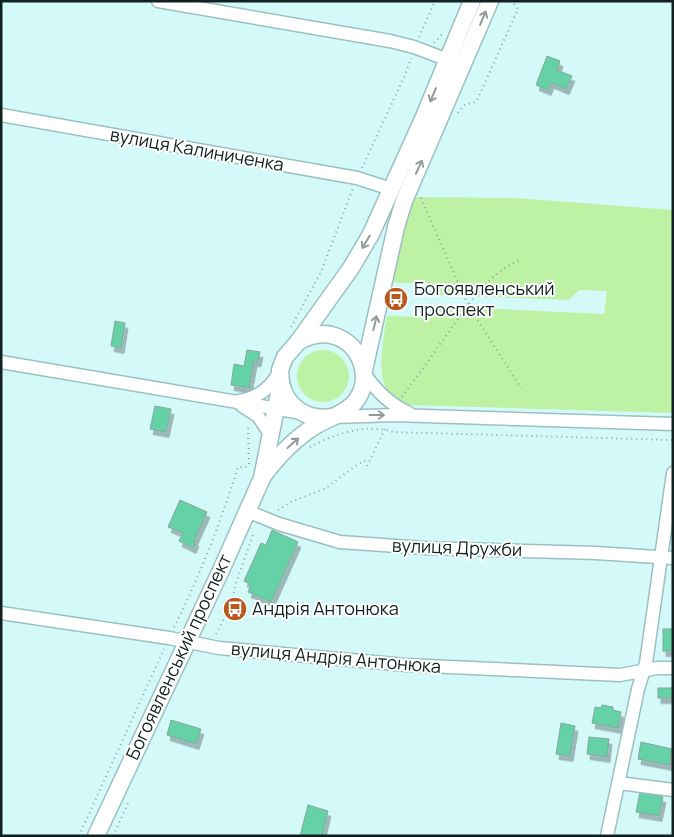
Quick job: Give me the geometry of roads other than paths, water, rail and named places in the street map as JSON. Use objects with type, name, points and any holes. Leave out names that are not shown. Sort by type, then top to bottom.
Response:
[{"type":"main road","name":"Богоявленський проспект","points":[[96,836],[194,643],[253,514],[262,478],[284,357],[294,335],[351,268],[371,234],[472,1]]},
{"type":"main road","name":"Богоявленський проспект","points":[[262,478],[292,442],[304,433],[346,410],[355,402],[363,385],[364,372],[396,227],[404,201],[490,1]]},
{"type":"main road","points":[[294,335],[328,334],[335,336],[354,349],[359,356],[364,372]]},
{"type":"main road","points":[[280,376],[284,394],[290,403],[303,413],[317,418],[332,417]]},
{"type":"street","points":[[158,1],[390,41],[448,60]]},
{"type":"street","name":"вулиця Калиниченка","points":[[1,115],[357,178],[391,189]]},
{"type":"street","points":[[1,362],[303,413]]},
{"type":"street","points":[[364,372],[395,411]]},
{"type":"street","points":[[229,400],[244,400],[259,395],[280,376]]},
{"type":"street","points":[[229,400],[249,410],[265,425],[270,434]]},
{"type":"street","points":[[332,417],[395,411],[422,416],[673,424]]},
{"type":"street","points":[[607,836],[667,557],[673,473]]},
{"type":"street","name":"вулиця Дружби","points":[[253,514],[279,524],[340,542],[425,548],[667,557]]},
{"type":"street","name":"вулиця Андрія Антонюка","points":[[1,613],[249,652],[414,666],[620,675],[657,668],[673,668]]},
{"type":"street","points":[[618,783],[673,790]]},
{"type":"place","name":"Богоявленський проспект","points":[[396,299]]},
{"type":"place","name":"Андрія Антонюка","points":[[235,609]]}]
